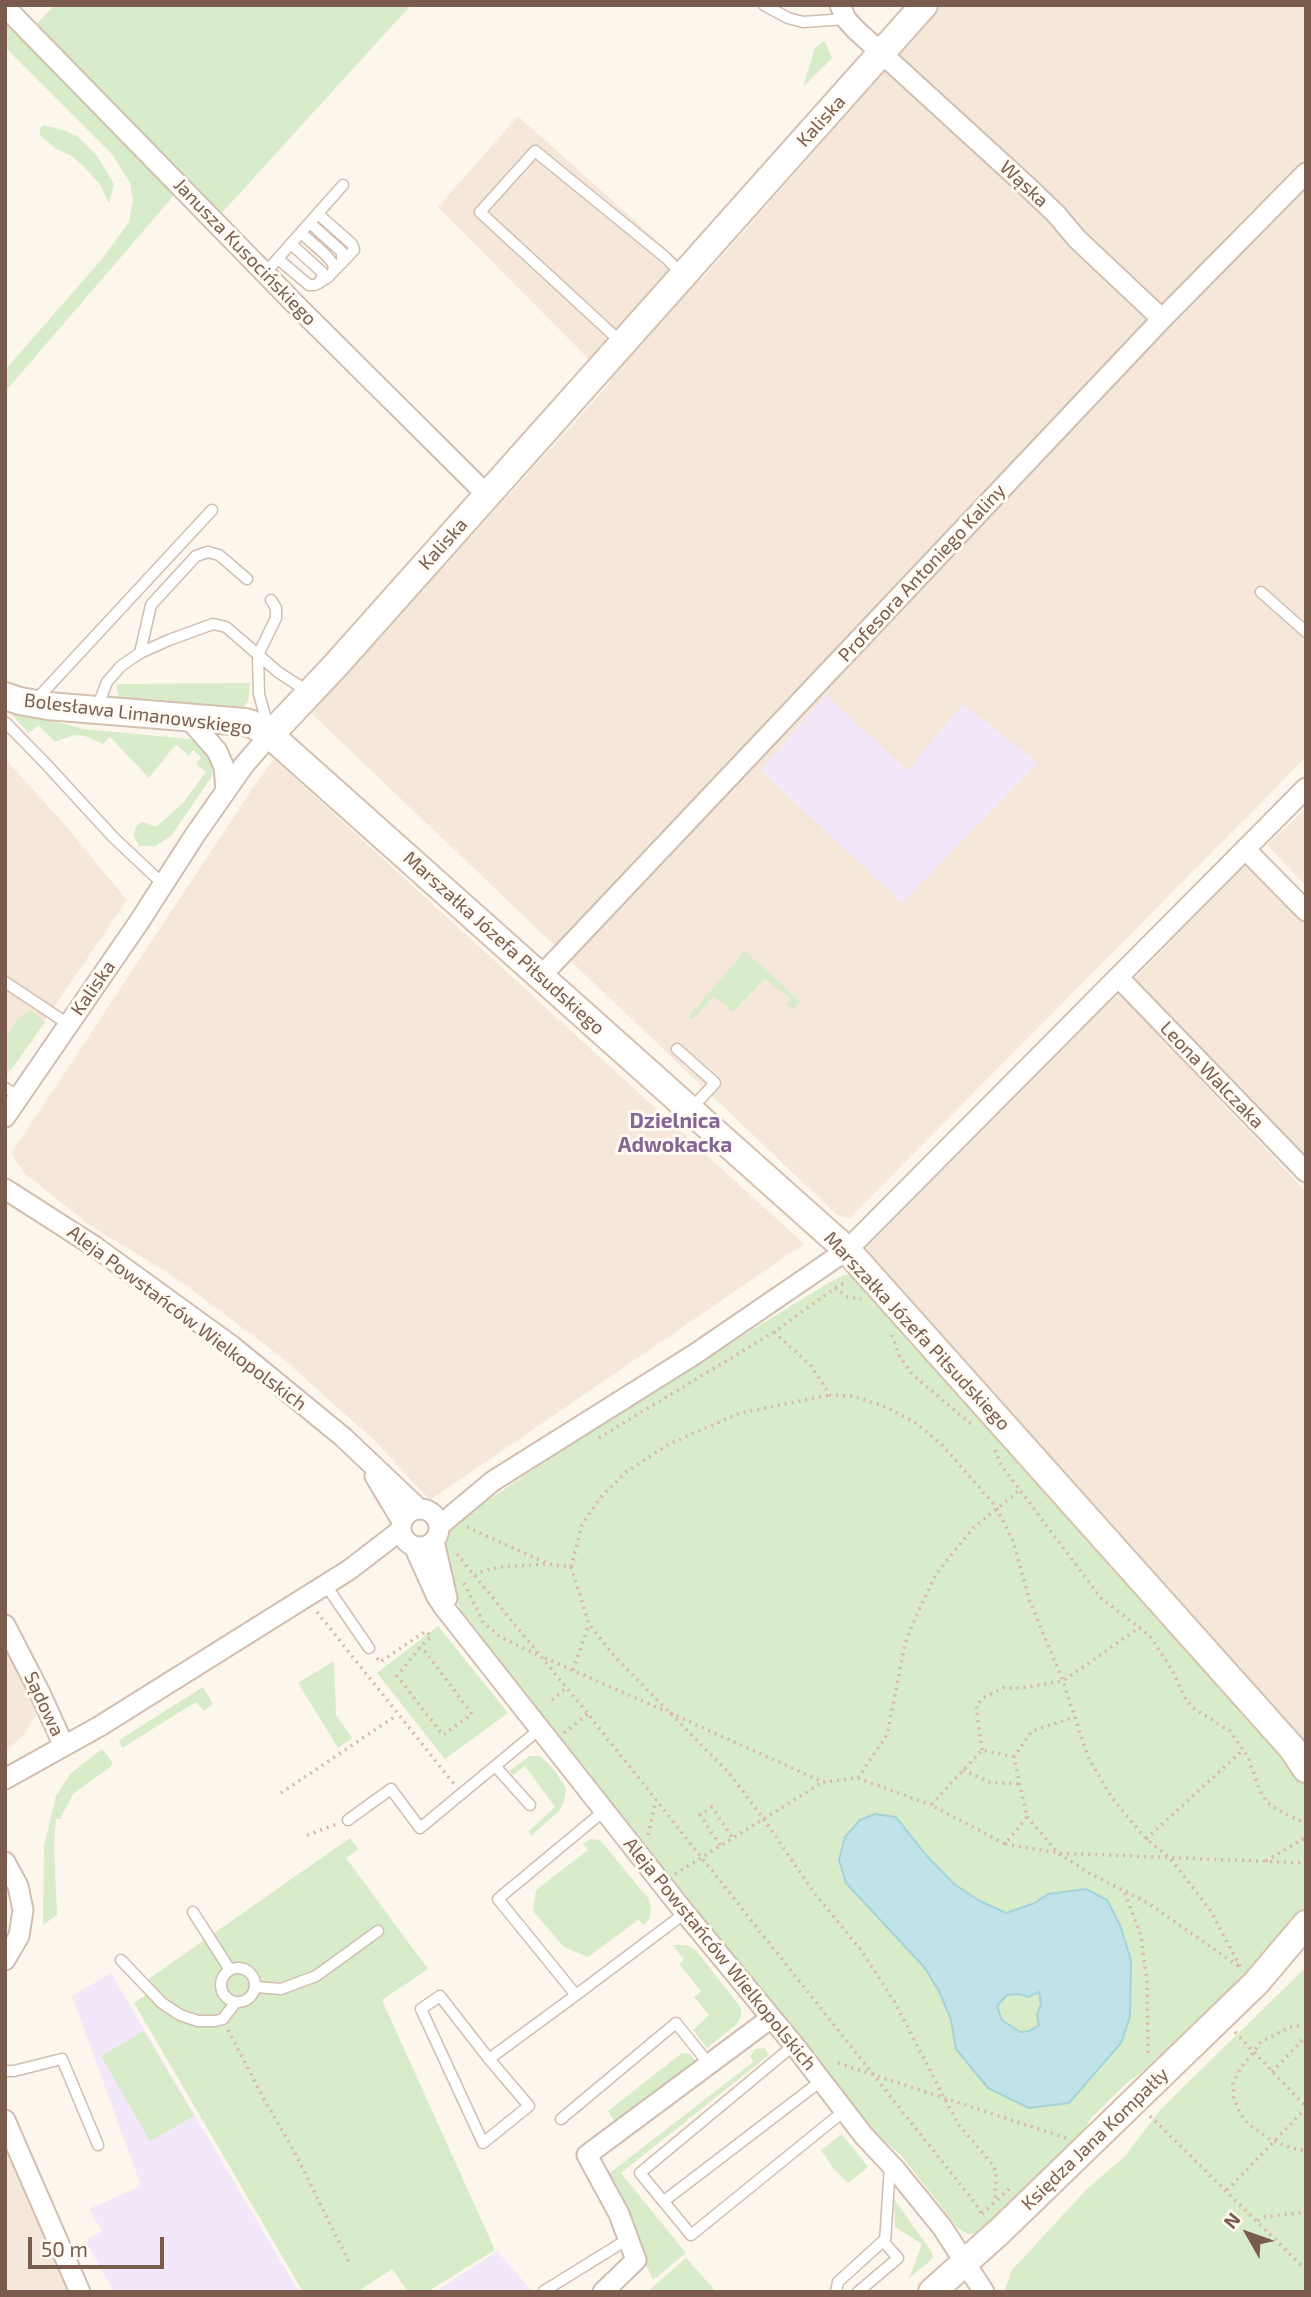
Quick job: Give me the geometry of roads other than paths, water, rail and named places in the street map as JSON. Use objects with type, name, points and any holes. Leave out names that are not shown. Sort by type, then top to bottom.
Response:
[{"type":"street","name":"Kaliska","points":[[5,1116],[12,1092],[68,1024],[226,790],[270,734],[311,693],[924,5]]},
{"type":"street","name":"Janusza Kusocińskiego","points":[[5,7],[272,266],[487,495]]},
{"type":"street","points":[[843,12],[882,53]]},
{"type":"street","name":"Wąska","points":[[882,53],[1030,189],[1077,239],[1162,319]]},
{"type":"street","name":"Profesora Antoniego Kaliny","points":[[541,976],[1162,319],[1306,173]]},
{"type":"street","name":"Bolesława Limanowskiego","points":[[5,696],[32,704],[245,722],[270,734]]},
{"type":"street","points":[[188,718],[218,751],[224,767],[226,790]]},
{"type":"street","name":"Marszałka Józefa Piłsudskiego","points":[[270,734],[847,1251],[868,1289],[1292,1748],[1306,1769]]},
{"type":"street","points":[[407,1535],[425,1547],[430,1522],[695,1354],[847,1251],[1306,788]]},
{"type":"street","points":[[1245,849],[1306,911]]},
{"type":"street","name":"Leona Walczaka","points":[[1119,978],[1306,1172]]},
{"type":"street","name":"Aleja Powstańców Wielkopolskich","points":[[5,1189],[94,1246],[232,1346],[362,1455],[430,1522],[453,1617]]},
{"type":"street","name":"Aleja Powstańców Wielkopolskich","points":[[362,1455],[407,1535],[436,1595],[685,1913],[794,2045],[844,2111],[942,2227],[984,2292]]},
{"type":"street","points":[[407,1535],[409,1512],[430,1522]]},
{"type":"street","points":[[5,1779],[100,1726],[407,1535]]},
{"type":"street","name":"Sądowa","points":[[5,1625],[64,1746]]},
{"type":"street","points":[[5,1862],[18,1886],[23,1910],[19,1936],[5,1960]]},
{"type":"street","name":"Księdza Jana Kompałły","points":[[932,2292],[1000,2231],[1256,1983],[1306,1924]]},
{"type":"street","name":"Księdza Jana Kompałły","points":[[1256,1983],[1306,1944]]},
{"type":"street","points":[[603,2292],[636,2260],[619,2214],[587,2155],[771,2018]]},
{"type":"street","points":[[5,2120],[80,2292]]},
{"type":"lane","points":[[764,5],[788,18],[803,22],[843,12]]},
{"type":"lane","points":[[622,344],[480,212],[534,151],[665,257],[683,275]]},
{"type":"lane","points":[[318,214],[352,244],[354,250],[333,272],[318,283],[309,285],[272,266],[343,185]]},
{"type":"lane","points":[[310,223],[342,253],[342,262]]},
{"type":"lane","points":[[301,233],[326,255],[334,265],[333,272]]},
{"type":"lane","points":[[291,244],[322,272],[318,283]]},
{"type":"lane","points":[[32,704],[212,510]]},
{"type":"lane","points":[[140,653],[146,616],[151,605],[196,556],[208,552],[219,555],[247,579]]},
{"type":"lane","points":[[1261,592],[1306,632]]},
{"type":"lane","points":[[270,734],[259,694],[258,655],[276,618],[276,608],[271,600]]},
{"type":"lane","points":[[97,711],[102,691],[111,676],[140,653],[203,625],[213,624],[226,627],[284,676],[311,693]]},
{"type":"lane","points":[[5,722],[114,838],[163,884]]},
{"type":"lane","points":[[5,982],[68,1024]]},
{"type":"lane","points":[[677,1049],[715,1083],[691,1110]]},
{"type":"lane","points":[[325,1584],[369,1648]]},
{"type":"lane","points":[[348,1820],[391,1789],[421,1828],[495,1766],[547,1735]]},
{"type":"lane","points":[[495,1766],[530,1805]]},
{"type":"lane","points":[[576,1995],[498,1899],[605,1810]]},
{"type":"lane","points":[[193,1912],[230,1970]]},
{"type":"lane","points":[[489,2059],[685,1913]]},
{"type":"lane","points":[[256,1987],[281,1989],[316,1976],[378,1931]]},
{"type":"lane","points":[[121,1960],[162,2003],[180,2015],[198,2021],[223,2019],[235,2003],[251,1998],[256,1987],[253,1976],[239,1968],[224,1975],[221,1986],[225,1997],[235,2003]]},
{"type":"lane","points":[[440,1996],[489,2059],[529,2106],[483,2143],[421,2009],[440,1996]]},
{"type":"lane","points":[[561,2119],[676,2023],[709,2064]]},
{"type":"lane","points":[[794,2045],[640,2173],[691,2235],[844,2111]]},
{"type":"lane","points":[[5,2071],[62,2059],[98,2144]]},
{"type":"lane","points":[[664,2202],[821,2081]]},
{"type":"lane","points":[[885,2244],[890,2164]]},
{"type":"lane","points":[[544,2291],[628,2239]]},
{"type":"lane","points":[[836,2292],[838,2281],[883,2241],[898,2258],[858,2292]]},
{"type":"water","points":[[875,1814],[896,1817],[926,1855],[954,1884],[980,1901],[1006,1913],[1035,1903],[1048,1894],[1086,1889],[1107,1900],[1120,1925],[1131,1960],[1130,2016],[1121,2043],[1069,2103],[1029,2108],[988,2088],[956,2049],[951,2020],[939,1991],[924,1967],[846,1883],[839,1860],[845,1837],[860,1820]],"holes":[[[1039,1992],[1041,2004],[1037,2015],[1039,2026],[1020,2032],[1002,2020],[997,2006],[1007,1995],[1019,1994],[1028,1997]]]},
{"type":"district","name":"Dzielnica Adwokacka","points":[[675,1133]]}]
